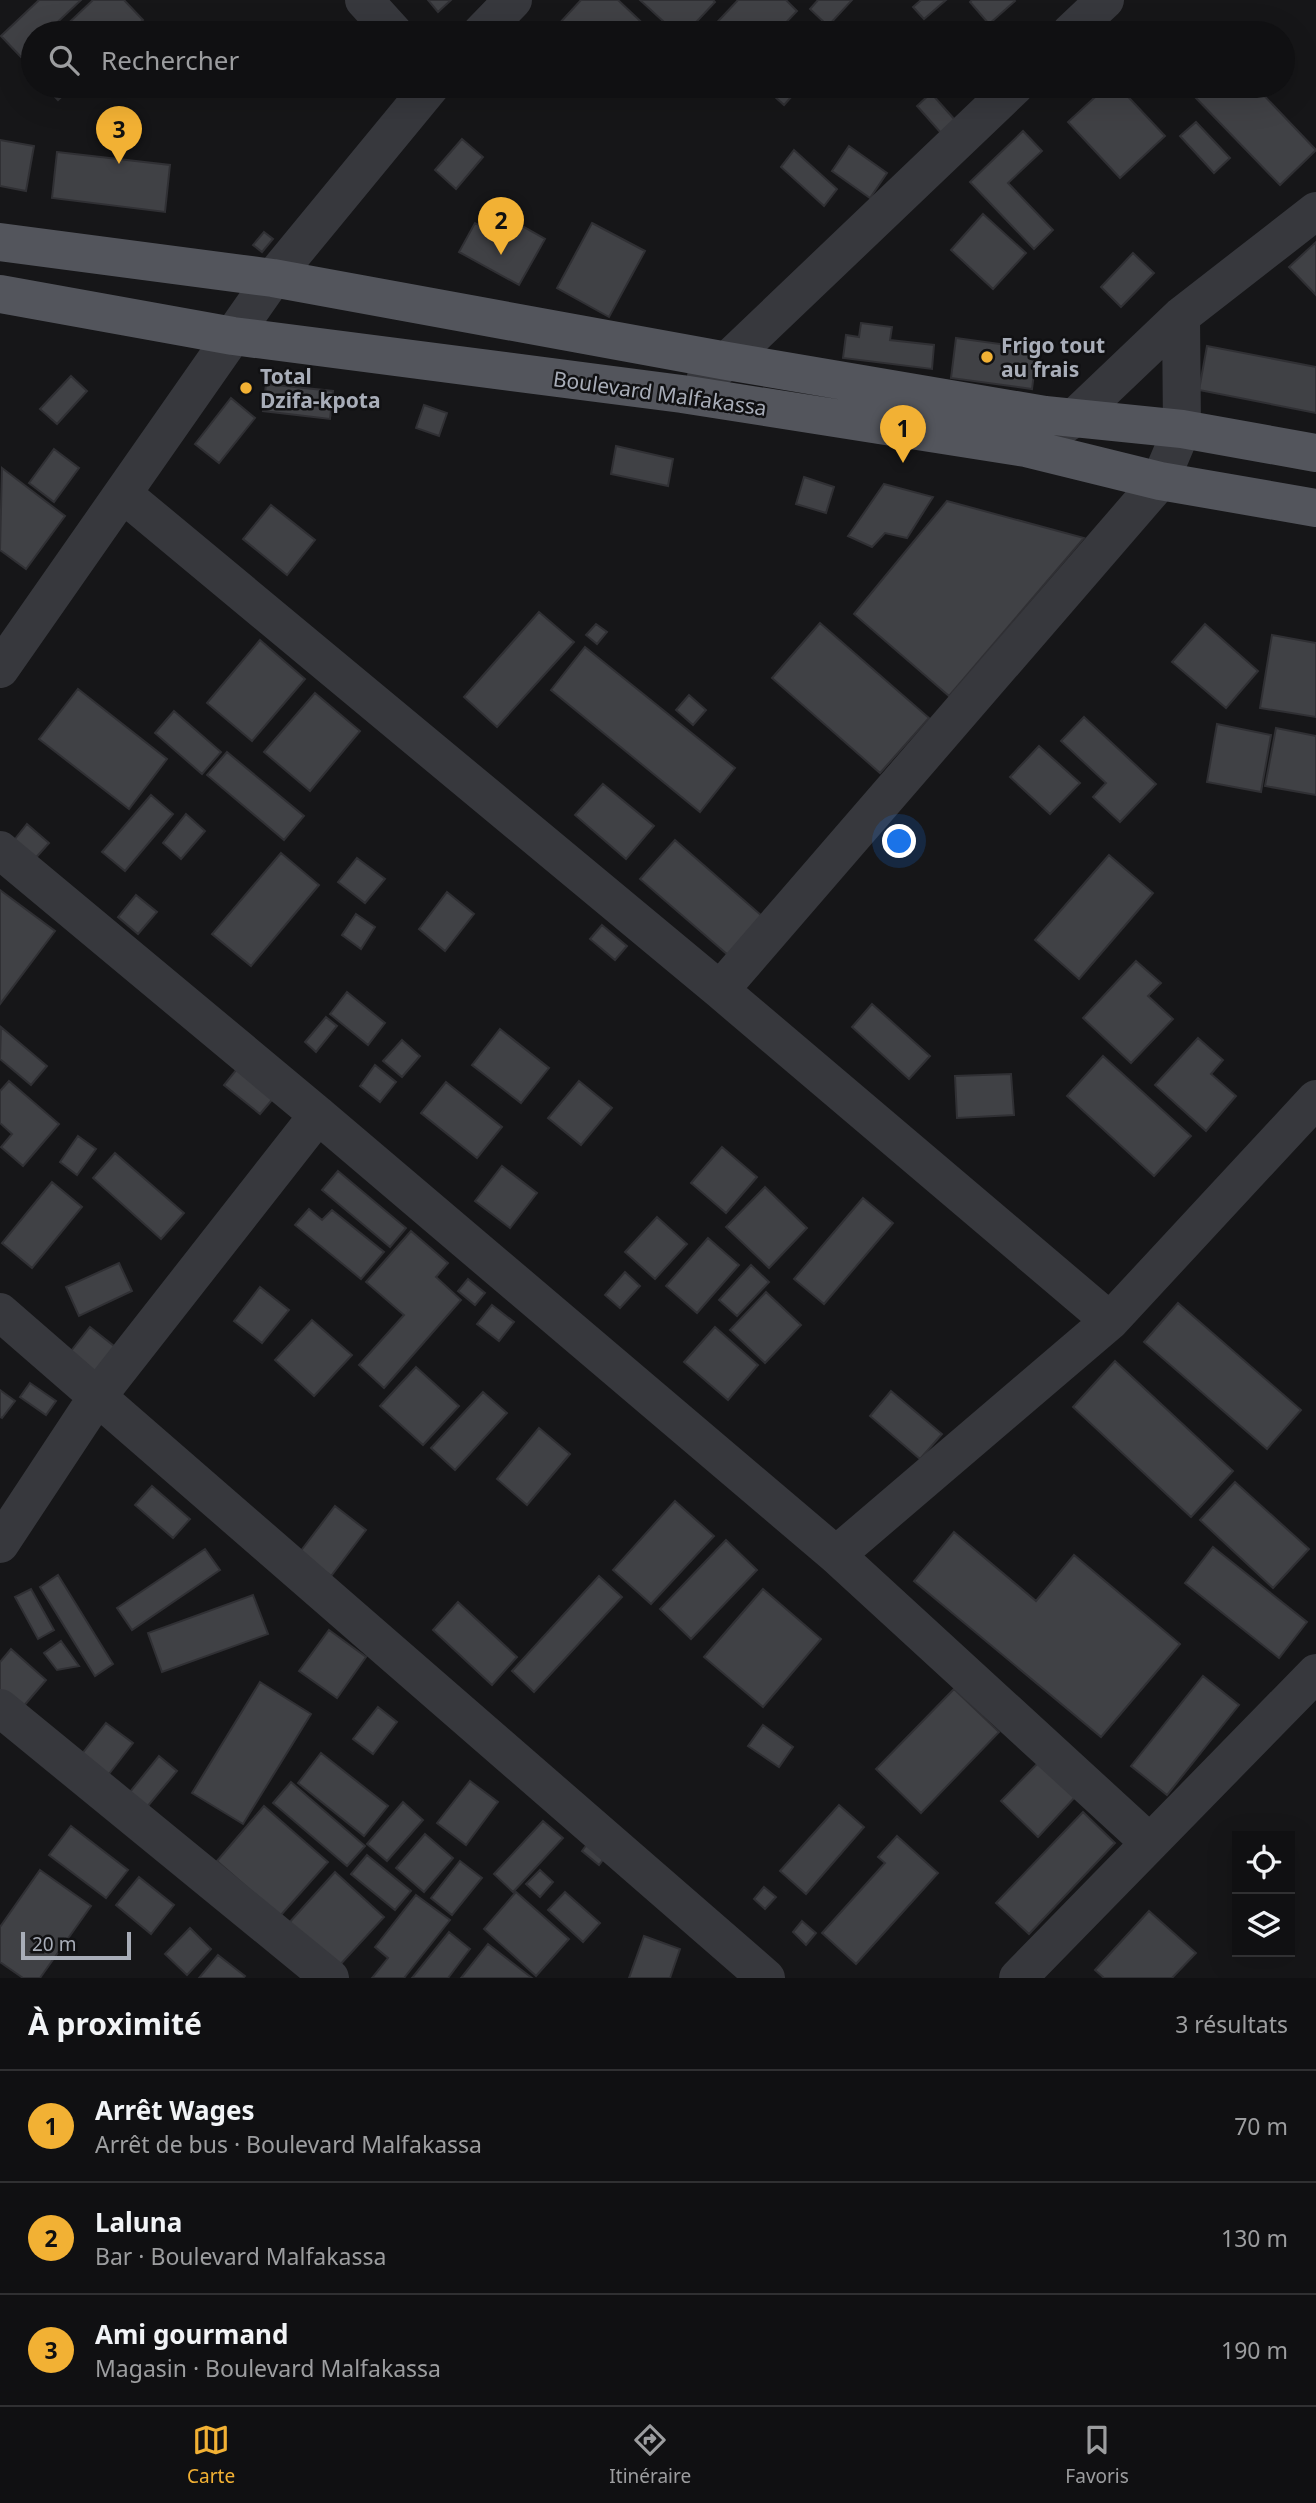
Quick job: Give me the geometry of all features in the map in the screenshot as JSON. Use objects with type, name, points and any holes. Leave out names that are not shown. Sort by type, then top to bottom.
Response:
[{"type":"main road","name":"Boulevard Malfakassa","points":[[0,242],[273,278],[727,361],[1073,419],[1182,429],[1316,453]]},
{"type":"main road","name":"Boulevard Malfakassa","points":[[0,295],[233,336],[682,394],[1026,448],[1160,481],[1316,508]]},
{"type":"street","points":[[364,0],[383,21]]},
{"type":"street","points":[[493,21],[513,0]]},
{"type":"street","points":[[1083,21],[1105,0]]},
{"type":"street","points":[[0,669],[273,278],[421,98]]},
{"type":"street","points":[[682,394],[727,361],[1002,98]]},
{"type":"street","points":[[1026,448],[1073,419],[1181,316],[1316,211]]},
{"type":"street","points":[[720,990],[1160,481],[1182,429],[1181,316]]},
{"type":"street","points":[[123,494],[720,990],[1110,1321]]},
{"type":"street","points":[[0,850],[318,1115],[836,1555],[1150,1843]]},
{"type":"street","points":[[836,1555],[1110,1321],[1316,1099]]},
{"type":"street","points":[[0,1544],[97,1397],[318,1115]]},
{"type":"street","points":[[0,1312],[766,1978]]},
{"type":"street","points":[[1018,1978],[1316,1673]]},
{"type":"street","points":[[0,1708],[330,1978]]},
{"type":"building","points":[[39,0],[81,0],[59,21],[21,21],[21,57],[1,36]]},
{"type":"building","points":[[93,0],[124,0],[143,20],[142,21],[71,21]]},
{"type":"building","points":[[428,0],[451,0],[438,12]]},
{"type":"building","points":[[581,0],[618,0],[640,21],[562,21]]},
{"type":"building","points":[[640,0],[715,2],[697,21],[663,21]]},
{"type":"building","points":[[738,0],[786,0],[797,11],[787,21],[718,21]]},
{"type":"building","points":[[818,0],[852,0],[833,21],[823,21],[810,9]]},
{"type":"building","points":[[921,0],[946,0],[924,19],[913,7]]},
{"type":"building","points":[[1015,1],[992,21],[986,21],[970,2]]},
{"type":"building","points":[[776,98],[790,98],[784,105]]},
{"type":"building","points":[[926,98],[935,98],[955,120],[941,133],[917,106]]},
{"type":"building","points":[[1094,98],[1129,98],[1165,136],[1120,178],[1068,122]]},
{"type":"building","points":[[1196,98],[1266,98],[1316,150],[1280,185]]},
{"type":"building","points":[[1196,122],[1230,158],[1214,173],[1180,136]]},
{"type":"building","points":[[1023,131],[1042,151],[1008,183],[1053,230],[1034,249],[970,182]]},
{"type":"building","points":[[462,139],[483,157],[456,189],[435,170]]},
{"type":"building","points":[[0,140],[34,146],[26,191],[0,186]]},
{"type":"building","points":[[849,146],[887,173],[870,198],[832,171]]},
{"type":"building","points":[[794,150],[837,189],[824,206],[781,167]]},
{"type":"building","points":[[57,152],[170,165],[165,212],[52,198]]},
{"type":"building","points":[[501,214],[545,239],[519,285],[459,252],[475,223],[491,232]]},
{"type":"building","points":[[983,214],[1026,253],[993,289],[951,250]]},
{"type":"building","points":[[592,223],[645,251],[609,317],[557,288]]},
{"type":"building","points":[[264,232],[273,239],[262,252],[253,245]]},
{"type":"building","points":[[1316,242],[1316,295],[1289,267]]},
{"type":"building","points":[[1133,253],[1154,273],[1121,307],[1101,287]]},
{"type":"building","points":[[861,323],[892,327],[890,340],[934,345],[932,369],[843,358],[846,335],[859,337]]},
{"type":"building","points":[[956,338],[1037,349],[1032,389],[951,378]]},
{"type":"building","points":[[1207,346],[1316,367],[1316,413],[1199,390]]},
{"type":"building","points":[[71,376],[87,391],[57,424],[40,409]]},
{"type":"building","points":[[266,384],[333,391],[330,419],[263,411]]},
{"type":"building","points":[[231,398],[255,418],[219,463],[195,444]]},
{"type":"building","points":[[424,405],[447,413],[439,436],[416,428]]},
{"type":"building","points":[[616,446],[673,459],[668,486],[611,474]]},
{"type":"building","points":[[54,449],[79,468],[54,502],[29,483]]},
{"type":"building","points":[[2,468],[65,516],[26,569],[0,550]]},
{"type":"building","points":[[804,477],[834,487],[826,513],[796,504]]},
{"type":"building","points":[[884,484],[933,497],[907,538],[885,533],[872,547],[848,536]]},
{"type":"building","points":[[947,501],[1084,538],[949,696],[854,614]]},
{"type":"building","points":[[271,505],[315,540],[287,575],[243,539]]},
{"type":"building","points":[[539,612],[574,642],[497,727],[464,697]]},
{"type":"building","points":[[820,623],[929,718],[880,773],[772,678]]},
{"type":"building","points":[[596,624],[607,632],[597,644],[586,635]]},
{"type":"building","points":[[1205,624],[1258,671],[1226,708],[1172,662]]},
{"type":"building","points":[[1272,635],[1316,643],[1316,717],[1260,708]]},
{"type":"building","points":[[260,640],[305,679],[252,741],[207,703]]},
{"type":"building","points":[[585,647],[735,768],[700,812],[551,690]]},
{"type":"building","points":[[78,689],[167,759],[129,809],[39,739]]},
{"type":"building","points":[[315,693],[360,731],[310,791],[264,752]]},
{"type":"building","points":[[689,695],[706,710],[693,725],[676,710]]},
{"type":"building","points":[[174,711],[221,752],[202,774],[155,733]]},
{"type":"building","points":[[1084,717],[1156,784],[1120,822],[1093,797],[1106,783],[1061,741]]},
{"type":"building","points":[[1217,724],[1271,735],[1261,792],[1207,782]]},
{"type":"building","points":[[1276,728],[1316,736],[1316,795],[1265,786]]},
{"type":"building","points":[[1039,746],[1080,783],[1050,814],[1010,777]]},
{"type":"building","points":[[227,752],[304,816],[284,840],[207,775]]},
{"type":"building","points":[[603,784],[654,826],[626,859],[575,815]]},
{"type":"building","points":[[151,795],[173,814],[125,871],[102,852]]},
{"type":"building","points":[[186,814],[205,831],[181,859],[163,843]]},
{"type":"building","points":[[27,824],[49,843],[32,862],[11,844]]},
{"type":"building","points":[[675,840],[762,916],[728,955],[640,879]]},
{"type":"building","points":[[281,853],[319,885],[251,966],[212,934]]},
{"type":"building","points":[[1109,855],[1153,893],[1079,979],[1035,940]]},
{"type":"building","points":[[357,858],[385,879],[365,903],[338,882]]},
{"type":"building","points":[[0,890],[55,931],[0,1004]]},
{"type":"building","points":[[447,892],[474,914],[445,951],[419,929]]},
{"type":"building","points":[[136,895],[157,912],[138,934],[118,917]]},
{"type":"building","points":[[356,914],[375,927],[361,949],[342,935]]},
{"type":"building","points":[[602,925],[627,946],[615,960],[590,939]]},
{"type":"building","points":[[1136,961],[1161,983],[1148,996],[1173,1019],[1131,1063],[1083,1018]]},
{"type":"building","points":[[347,992],[385,1023],[368,1045],[330,1014]]},
{"type":"building","points":[[872,1004],[930,1056],[909,1079],[852,1027]]},
{"type":"building","points":[[326,1017],[337,1026],[316,1052],[305,1042]]},
{"type":"building","points":[[1,1027],[47,1066],[31,1085],[0,1059]]},
{"type":"building","points":[[500,1029],[549,1068],[521,1103],[472,1065]]},
{"type":"building","points":[[1198,1038],[1223,1060],[1211,1074],[1236,1096],[1206,1131],[1155,1085]]},
{"type":"building","points":[[402,1040],[420,1056],[402,1077],[383,1061]]},
{"type":"building","points":[[1103,1056],[1191,1136],[1154,1176],[1067,1096]]},
{"type":"building","points":[[241,1064],[277,1094],[260,1114],[224,1085]]},
{"type":"building","points":[[375,1065],[396,1082],[380,1102],[360,1086]]},
{"type":"building","points":[[1011,1074],[1014,1115],[957,1118],[955,1076]]},
{"type":"building","points":[[9,1081],[59,1124],[23,1166],[1,1147],[12,1134],[0,1123],[0,1091]]},
{"type":"building","points":[[579,1081],[612,1108],[581,1145],[548,1118]]},
{"type":"building","points":[[446,1082],[502,1127],[477,1158],[421,1113]]},
{"type":"building","points":[[78,1136],[96,1149],[77,1175],[60,1162]]},
{"type":"building","points":[[722,1147],[757,1177],[726,1213],[691,1183]]},
{"type":"building","points":[[115,1153],[184,1213],[161,1239],[93,1178]]},
{"type":"building","points":[[502,1166],[537,1193],[510,1228],[475,1201]]},
{"type":"building","points":[[338,1171],[406,1228],[390,1247],[322,1190]]},
{"type":"building","points":[[52,1182],[82,1207],[32,1268],[2,1243]]},
{"type":"building","points":[[765,1187],[807,1228],[769,1268],[726,1227]]},
{"type":"building","points":[[863,1198],[893,1223],[824,1304],[794,1279]]},
{"type":"building","points":[[309,1209],[322,1220],[332,1210],[384,1252],[361,1279],[295,1225]]},
{"type":"building","points":[[657,1217],[687,1244],[655,1279],[625,1252]]},
{"type":"building","points":[[411,1231],[448,1263],[436,1277],[461,1300],[384,1388],[359,1365],[404,1315],[366,1282]]},
{"type":"building","points":[[708,1238],[739,1265],[697,1313],[666,1286]]},
{"type":"building","points":[[119,1263],[132,1291],[79,1316],[66,1287]]},
{"type":"building","points":[[751,1265],[769,1282],[737,1316],[719,1300]]},
{"type":"building","points":[[625,1272],[640,1286],[620,1308],[605,1295]]},
{"type":"building","points":[[468,1279],[485,1293],[475,1305],[458,1291]]},
{"type":"building","points":[[260,1287],[289,1310],[262,1343],[234,1321]]},
{"type":"building","points":[[766,1292],[801,1325],[765,1363],[730,1330]]},
{"type":"building","points":[[1178,1303],[1301,1410],[1267,1449],[1144,1342]]},
{"type":"building","points":[[492,1305],[514,1322],[499,1341],[477,1324]]},
{"type":"building","points":[[312,1320],[352,1355],[314,1396],[275,1360]]},
{"type":"building","points":[[90,1327],[119,1350],[93,1383],[64,1360]]},
{"type":"building","points":[[715,1327],[758,1365],[728,1400],[684,1362]]},
{"type":"building","points":[[1115,1361],[1233,1471],[1191,1517],[1073,1407]]},
{"type":"building","points":[[416,1367],[459,1406],[423,1445],[380,1406]]},
{"type":"building","points":[[30,1383],[56,1401],[46,1415],[20,1397]]},
{"type":"building","points":[[0,1390],[15,1401],[2,1418],[0,1417]]},
{"type":"building","points":[[891,1391],[942,1434],[920,1459],[870,1416]]},
{"type":"building","points":[[483,1392],[507,1413],[455,1470],[431,1448]]},
{"type":"building","points":[[539,1428],[570,1454],[527,1505],[497,1479]]},
{"type":"building","points":[[1235,1482],[1309,1549],[1273,1588],[1200,1520]]},
{"type":"building","points":[[152,1486],[190,1519],[173,1538],[135,1505]]},
{"type":"building","points":[[675,1501],[714,1536],[651,1604],[613,1570]]},
{"type":"building","points":[[335,1506],[366,1530],[331,1576],[300,1552]]},
{"type":"building","points":[[954,1532],[1036,1601],[1074,1555],[1180,1644],[1101,1737],[914,1581]]},
{"type":"building","points":[[726,1540],[757,1570],[691,1639],[660,1609]]},
{"type":"building","points":[[1213,1547],[1307,1622],[1279,1658],[1185,1583]]},
{"type":"building","points":[[205,1549],[220,1570],[132,1630],[117,1608]]},
{"type":"building","points":[[58,1575],[113,1664],[95,1676],[40,1587]]},
{"type":"building","points":[[599,1576],[622,1597],[534,1692],[512,1671]]},
{"type":"building","points":[[31,1589],[54,1630],[38,1639],[15,1597]]},
{"type":"building","points":[[763,1589],[821,1639],[763,1707],[704,1657]]},
{"type":"building","points":[[253,1595],[268,1634],[162,1672],[148,1633]]},
{"type":"building","points":[[458,1602],[517,1657],[492,1685],[433,1630]]},
{"type":"building","points":[[329,1630],[366,1657],[337,1698],[299,1671]]},
{"type":"building","points":[[61,1641],[79,1666],[57,1670],[44,1653]]},
{"type":"building","points":[[11,1649],[46,1680],[16,1715],[0,1702],[0,1662]]},
{"type":"building","points":[[1203,1676],[1239,1705],[1167,1795],[1131,1766]]},
{"type":"building","points":[[260,1682],[311,1714],[243,1824],[192,1793]]},
{"type":"building","points":[[954,1689],[999,1732],[921,1813],[876,1769]]},
{"type":"building","points":[[378,1707],[397,1722],[373,1754],[353,1739]]},
{"type":"building","points":[[106,1723],[133,1743],[105,1779],[78,1759]]},
{"type":"building","points":[[763,1725],[793,1747],[779,1767],[748,1746]]},
{"type":"building","points":[[321,1753],[388,1806],[364,1836],[298,1783]]},
{"type":"building","points":[[159,1756],[177,1771],[147,1807],[130,1792]]},
{"type":"building","points":[[1040,1761],[1076,1796],[1038,1837],[1001,1801]]},
{"type":"building","points":[[470,1781],[498,1802],[466,1845],[437,1823]]},
{"type":"building","points":[[291,1782],[365,1846],[347,1866],[273,1803]]},
{"type":"building","points":[[403,1802],[423,1820],[387,1861],[367,1844]]},
{"type":"building","points":[[839,1805],[864,1827],[806,1894],[780,1871]]},
{"type":"building","points":[[264,1806],[328,1862],[280,1916],[217,1861]]},
{"type":"building","points":[[1083,1812],[1115,1843],[1029,1934],[996,1903]]},
{"type":"building","points":[[543,1821],[563,1838],[513,1892],[494,1874]]},
{"type":"building","points":[[71,1826],[128,1870],[106,1898],[49,1855]]},
{"type":"building","points":[[425,1834],[453,1858],[424,1892],[396,1868]]},
{"type":"building","points":[[897,1836],[938,1873],[856,1964],[822,1933],[885,1863],[878,1857]]},
{"type":"building","points":[[591,1839],[609,1852],[599,1865],[582,1851]]},
{"type":"building","points":[[367,1855],[411,1891],[395,1910],[351,1874]]},
{"type":"building","points":[[460,1861],[482,1878],[452,1915],[431,1898]]},
{"type":"building","points":[[40,1870],[91,1906],[40,1978],[23,1978],[0,1962],[0,1927]]},
{"type":"building","points":[[540,1870],[553,1882],[540,1897],[526,1884]]},
{"type":"building","points":[[335,1872],[384,1917],[337,1968],[288,1924]]},
{"type":"building","points":[[139,1877],[174,1905],[151,1934],[116,1905]]},
{"type":"building","points":[[764,1887],[776,1897],[765,1909],[754,1899]]},
{"type":"building","points":[[516,1892],[569,1939],[536,1976],[484,1929]]},
{"type":"building","points":[[565,1892],[600,1923],[583,1942],[548,1910]]},
{"type":"building","points":[[416,1895],[450,1920],[404,1978],[372,1978],[388,1958],[375,1947]]},
{"type":"building","points":[[1149,1911],[1196,1953],[1172,1978],[1104,1978],[1095,1970]]},
{"type":"building","points":[[802,1921],[816,1933],[806,1945],[793,1932]]},
{"type":"building","points":[[190,1928],[211,1949],[187,1975],[165,1954]]},
{"type":"building","points":[[449,1932],[470,1949],[448,1978],[412,1978]]},
{"type":"building","points":[[644,1936],[680,1949],[670,1978],[629,1978]]},
{"type":"building","points":[[488,1944],[532,1978],[461,1978]]},
{"type":"building","points":[[218,1955],[245,1976],[199,1978]]},
{"type":"place","name":"Ami gourmand","points":[[119,164]]},
{"type":"place","name":"Laluna","points":[[501,255]]},
{"type":"place","name":"Frigo tout au frais","points":[[987,357]]},
{"type":"place","name":"Total Dzifa-kpota","points":[[246,388]]},
{"type":"place","name":"Arrêt Wages","points":[[903,463]]}]
